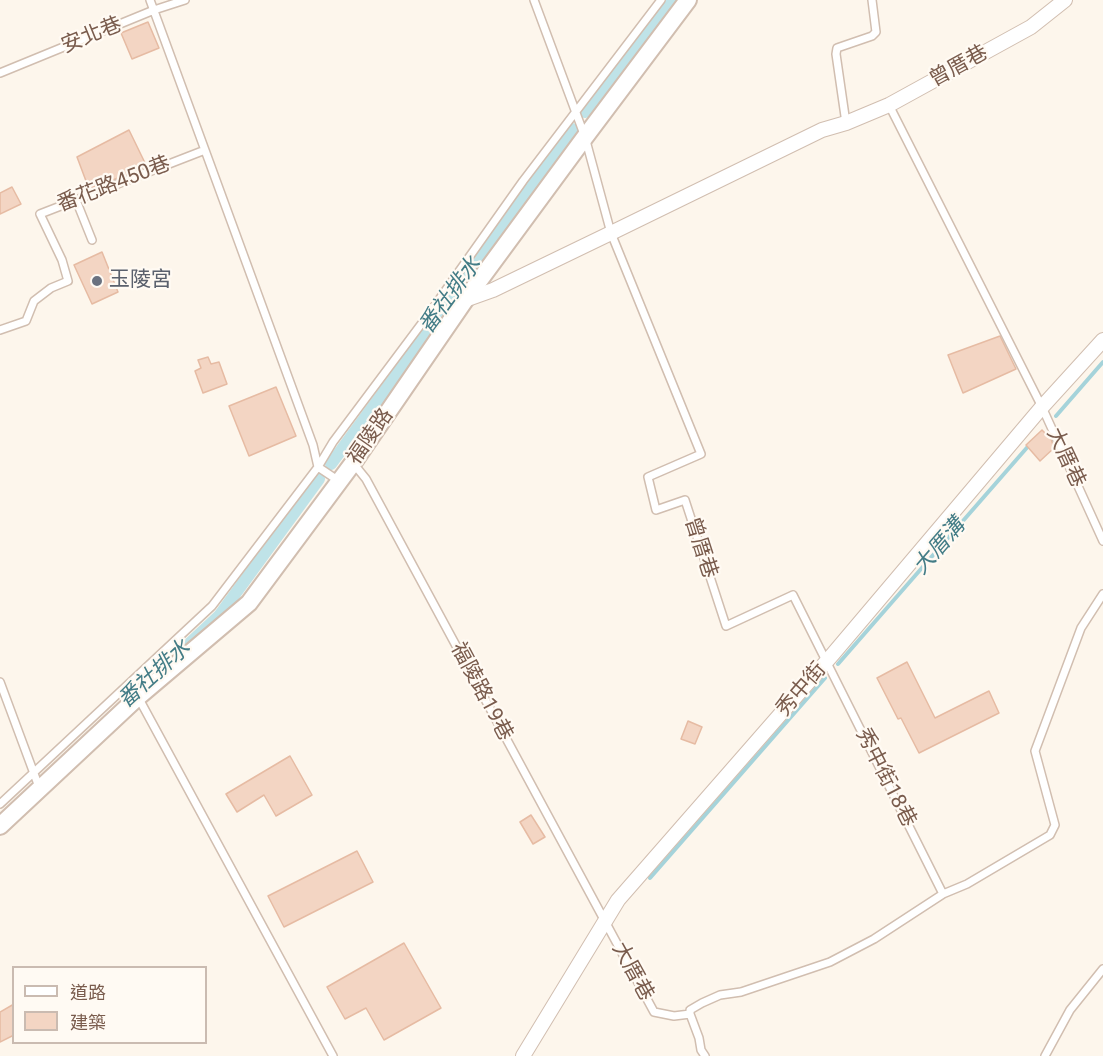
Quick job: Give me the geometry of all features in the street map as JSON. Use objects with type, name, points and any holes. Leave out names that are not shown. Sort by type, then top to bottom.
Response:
[{"type":"street","name":"福陵路","points":[[0,826],[138,698],[249,603],[353,463],[465,300],[688,0]]},
{"type":"street","name":"曾厝巷","points":[[465,300],[493,290],[822,130],[846,123],[889,105],[1031,27],[1065,0]]},
{"type":"street","name":"秀中街","points":[[523,1056],[618,900],[826,662],[1042,407],[1103,340]]},
{"type":"lane","points":[[150,0],[313,445],[318,467],[339,481]]},
{"type":"lane","name":"安北巷","points":[[0,73],[154,10],[185,0]]},
{"type":"lane","points":[[534,0],[585,137]]},
{"type":"lane","points":[[0,804],[212,606],[318,467],[333,442],[431,311],[523,181],[661,0]]},
{"type":"lane","points":[[846,123],[837,48],[872,36],[876,32],[872,0]]},
{"type":"lane","name":"大厝巷","points":[[889,105],[1042,407],[1103,541]]},
{"type":"lane","name":"曾厝巷","points":[[585,137],[611,233],[701,454],[648,477],[656,510],[685,500],[726,626],[793,595],[826,662]]},
{"type":"lane","name":"番花路450巷","points":[[0,330],[26,321],[34,301],[51,288],[68,281],[62,260],[40,214],[205,150]]},
{"type":"lane","points":[[76,201],[92,240]]},
{"type":"lane","name":"福陵路19巷","points":[[353,463],[366,478],[605,923]]},
{"type":"lane","points":[[705,1056],[690,1014],[690,1010],[702,1002],[720,995],[741,992],[830,962],[874,939],[943,894],[967,884],[1050,835],[1055,825],[1035,751],[1081,628],[1103,594]]},
{"type":"lane","name":"秀中街18巷","points":[[826,662],[943,894]]},
{"type":"lane","points":[[0,682],[39,789]]},
{"type":"lane","points":[[138,698],[333,1056]]},
{"type":"lane","name":"大厝巷","points":[[605,923],[654,1012],[674,1016],[690,1014]]},
{"type":"lane","points":[[1045,1056],[1070,1010],[1103,969]]},
{"type":"building","points":[[148,22],[159,48],[132,59],[121,33]]},
{"type":"building","points":[[129,130],[147,167],[89,189],[77,157]]},
{"type":"building","points":[[12,187],[21,204],[0,214],[0,193]]},
{"type":"building","name":"玉陵宮","points":[[102,252],[118,292],[92,304],[74,265]]},
{"type":"building","points":[[1000,336],[1016,369],[963,393],[948,355]]},
{"type":"building","points":[[208,357],[211,364],[219,362],[227,384],[203,393],[195,371],[201,368],[198,360]]},
{"type":"building","points":[[276,387],[296,436],[249,456],[229,406]]},
{"type":"building","points":[[1042,430],[1051,439],[1054,448],[1040,461],[1026,445]]},
{"type":"building","points":[[907,662],[935,718],[989,691],[999,713],[919,753],[877,678]]},
{"type":"building","points":[[688,721],[702,727],[695,744],[681,739]]},
{"type":"building","points":[[290,756],[312,795],[276,816],[264,795],[237,812],[226,794]]},
{"type":"building","points":[[531,815],[545,837],[533,844],[520,822]]},
{"type":"building","points":[[357,851],[373,882],[284,927],[268,896]]},
{"type":"building","points":[[404,943],[441,1008],[384,1040],[366,1008],[345,1019],[327,987]]},
{"type":"building","points":[[12,1005],[12,1036],[0,1042],[0,1012]]},
{"type":"waterway","name":"番社排水","points":[[585,112],[674,0]]},
{"type":"waterway","name":"番社排水","points":[[331,464],[465,281],[572,129]]},
{"type":"waterway","name":"大厝溝","points":[[1056,416],[1103,362]]},
{"type":"waterway","name":"大厝溝","points":[[838,664],[1031,443]]},
{"type":"waterway","name":"番社排水","points":[[189,644],[219,616],[319,479]]},
{"type":"waterway","name":"大厝溝","points":[[650,878],[825,678]]},
{"type":"place","name":"玉陵宮","points":[[97,281]]}]
